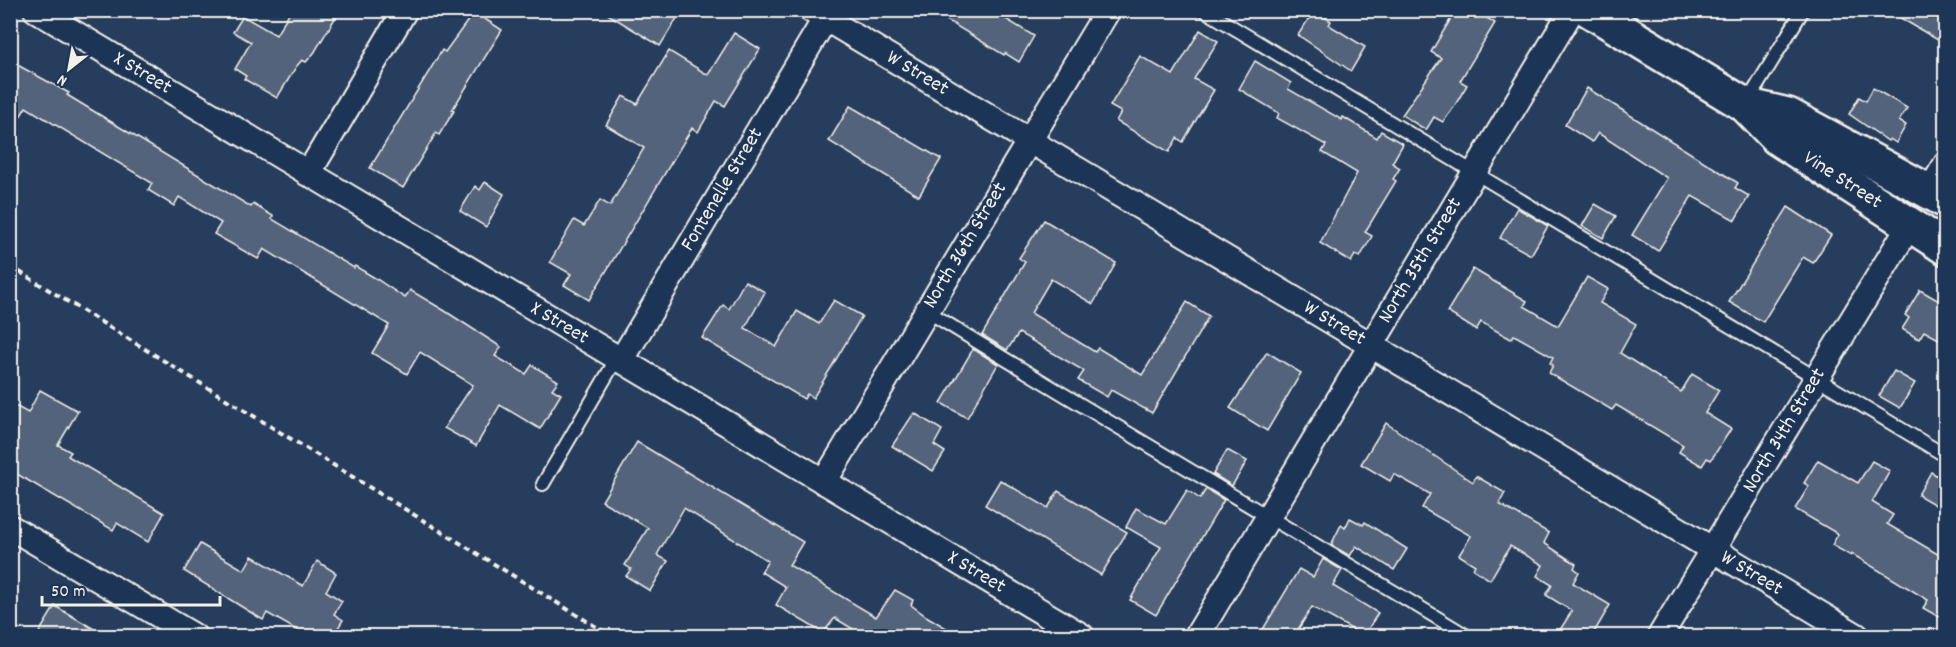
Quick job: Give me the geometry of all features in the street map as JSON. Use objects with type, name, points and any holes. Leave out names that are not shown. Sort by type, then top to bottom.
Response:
[{"type":"main road","name":"Vine Street","points":[[1589,10],[1745,105],[1777,138],[1946,248]]},
{"type":"main road","name":"Vine Street","points":[[1745,105],[1788,115],[1937,197]]},
{"type":"street","name":"X Street","points":[[36,10],[1082,636]]},
{"type":"street","points":[[308,174],[405,10]]},
{"type":"street","name":"North 36th Street","points":[[824,482],[1108,10]]},
{"type":"street","name":"North 35th Street","points":[[1197,636],[1572,10]]},
{"type":"street","name":"W Street","points":[[818,15],[1857,636]]},
{"type":"street","name":"Fontenelle Street","points":[[619,360],[818,15]]},
{"type":"street","points":[[1937,197],[1946,164]]},
{"type":"street","name":"North 34th Street","points":[[1660,636],[1909,226]]},
{"type":"street","points":[[10,527],[194,636]]},
{"type":"lane","points":[[1204,10],[1946,456]]},
{"type":"lane","points":[[1745,105],[1803,10]]},
{"type":"lane","points":[[927,311],[1467,636]]},
{"type":"lane","points":[[543,484],[619,360]]},
{"type":"path","points":[[10,266],[611,636]]},
{"type":"building","points":[[291,10],[340,10],[314,53],[306,62],[302,60],[296,67],[277,98],[244,79],[246,76],[235,69],[251,42],[233,32],[243,16],[276,35]]},
{"type":"building","points":[[601,10],[682,10],[660,46]]},
{"type":"building","points":[[930,10],[991,10],[1034,36],[1019,62]]},
{"type":"building","points":[[1456,10],[1474,10],[1495,23],[1460,81],[1467,85],[1454,107],[1443,122],[1434,117],[1426,130],[1402,115],[1441,58],[1431,52]]},
{"type":"building","points":[[1887,10],[1946,10],[1946,45],[1921,30]]},
{"type":"building","points":[[1314,11],[1331,21],[1329,25],[1365,47],[1351,71],[1298,35]]},
{"type":"building","points":[[474,12],[502,30],[439,135],[436,133],[403,188],[370,168],[442,50],[445,52]]},
{"type":"building","points":[[1200,30],[1218,41],[1194,79],[1214,90],[1183,142],[1177,138],[1169,152],[1116,121],[1121,112],[1110,106],[1140,56],[1173,75]]},
{"type":"building","points":[[734,33],[760,49],[725,106],[716,101],[698,132],[692,128],[589,300],[564,285],[571,274],[550,262],[574,220],[584,226],[600,200],[610,206],[644,148],[606,125],[623,96],[637,104],[669,51],[708,75]]},
{"type":"building","points":[[10,61],[69,93],[67,95],[251,207],[253,204],[273,216],[272,219],[354,268],[355,266],[405,298],[410,290],[445,311],[501,347],[495,356],[526,374],[532,365],[558,381],[552,389],[561,394],[540,429],[500,405],[476,446],[444,428],[473,385],[420,352],[407,374],[372,353],[389,325],[264,249],[258,259],[214,234],[221,223],[179,197],[174,206],[148,190],[152,183],[26,107],[10,133]]},
{"type":"building","points":[[1255,61],[1291,83],[1288,89],[1342,120],[1343,117],[1377,138],[1381,131],[1403,144],[1392,163],[1400,168],[1393,179],[1396,181],[1365,232],[1372,236],[1360,257],[1355,255],[1351,262],[1320,243],[1357,173],[1322,152],[1326,145],[1277,118],[1279,113],[1239,89]]},
{"type":"building","points":[[1587,88],[1738,183],[1735,188],[1749,196],[1735,220],[1692,196],[1658,251],[1632,235],[1667,178],[1598,133],[1592,142],[1565,125]]},
{"type":"building","points":[[1873,88],[1907,108],[1899,121],[1906,125],[1896,143],[1890,139],[1888,141],[1849,114],[1859,97],[1866,101]]},
{"type":"building","points":[[850,106],[941,159],[919,196],[829,141]]},
{"type":"building","points":[[485,182],[504,194],[486,227],[460,211],[475,186],[480,190]]},
{"type":"building","points":[[1595,204],[1616,216],[1603,238],[1582,226]]},
{"type":"building","points":[[1788,207],[1831,235],[1813,263],[1803,257],[1763,322],[1729,302]]},
{"type":"building","points":[[1517,208],[1548,226],[1531,255],[1500,238]]},
{"type":"building","points":[[1044,220],[1116,263],[1093,304],[1051,279],[1031,313],[1095,352],[1098,348],[1142,375],[1187,302],[1209,316],[1152,413],[1111,390],[1107,397],[1078,380],[1084,371],[1019,333],[1007,350],[982,335],[1025,262],[1019,258]]},
{"type":"building","points":[[1473,269],[1527,301],[1524,306],[1558,326],[1587,277],[1608,289],[1600,303],[1636,324],[1620,353],[1681,392],[1692,374],[1719,390],[1705,413],[1731,429],[1711,460],[1707,458],[1702,466],[1679,452],[1683,445],[1616,405],[1612,410],[1549,373],[1553,365],[1550,363],[1553,357],[1514,335],[1511,339],[1481,322],[1476,330],[1447,312]]},
{"type":"building","points":[[745,281],[765,292],[745,328],[776,347],[797,311],[819,324],[834,300],[862,316],[813,398],[807,394],[804,399],[702,338],[723,305],[729,309]]},
{"type":"building","points":[[1920,290],[1946,305],[1946,343],[1924,331],[1919,339],[1902,329],[1909,318],[1905,315]]},
{"type":"building","points":[[973,349],[998,364],[967,418],[941,403]]},
{"type":"building","points":[[1267,352],[1301,373],[1267,431],[1230,408]]},
{"type":"building","points":[[1894,371],[1915,383],[1900,408],[1879,396]]},
{"type":"building","points":[[40,390],[78,411],[58,445],[71,452],[68,456],[164,513],[148,542],[117,523],[113,530],[10,470],[10,403],[28,413]]},
{"type":"building","points":[[914,413],[942,430],[934,445],[945,452],[933,471],[892,446]]},
{"type":"building","points":[[1386,423],[1473,482],[1476,476],[1505,493],[1499,504],[1549,533],[1544,543],[1576,564],[1574,568],[1579,572],[1573,583],[1610,605],[1592,636],[1556,636],[1572,611],[1546,595],[1552,585],[1537,576],[1543,565],[1510,546],[1490,580],[1473,569],[1475,565],[1459,555],[1471,536],[1422,508],[1430,494],[1394,474],[1390,481],[1361,464]]},
{"type":"building","points":[[637,442],[803,542],[789,565],[876,617],[895,590],[913,600],[911,605],[926,616],[960,636],[864,636],[835,618],[823,633],[776,605],[786,587],[761,572],[768,561],[684,508],[657,555],[668,561],[650,591],[626,576],[631,569],[625,565],[648,528],[602,501]]},
{"type":"building","points":[[1227,450],[1247,461],[1232,486],[1213,474]]},
{"type":"building","points":[[1818,460],[1858,483],[1872,461],[1890,471],[1872,502],[1893,515],[1887,524],[1946,559],[1946,621],[1923,608],[1928,600],[1852,554],[1851,556],[1832,545],[1838,534],[1795,509],[1809,486],[1804,483]]},
{"type":"building","points":[[1931,472],[1946,481],[1946,511],[1918,495]]},
{"type":"building","points":[[1000,480],[1048,508],[1058,491],[1127,532],[1101,575],[985,505]]},
{"type":"building","points":[[1206,489],[1224,500],[1156,615],[1130,600],[1161,547],[1126,527],[1136,508],[1166,524],[1187,490],[1200,499]]},
{"type":"building","points":[[1350,518],[1363,525],[1365,522],[1407,549],[1394,570],[1356,546],[1350,556],[1331,545],[1341,525],[1345,528]]},
{"type":"building","points":[[200,544],[244,570],[252,556],[303,586],[317,561],[336,573],[326,591],[342,601],[334,614],[343,620],[333,636],[307,636],[267,613],[263,620],[184,571]]},
{"type":"building","points":[[1323,559],[1342,570],[1333,586],[1378,613],[1364,636],[1312,607],[1294,636],[1259,636],[1299,569],[1313,577]]},
{"type":"building","points":[[55,606],[106,636],[37,636]]}]
